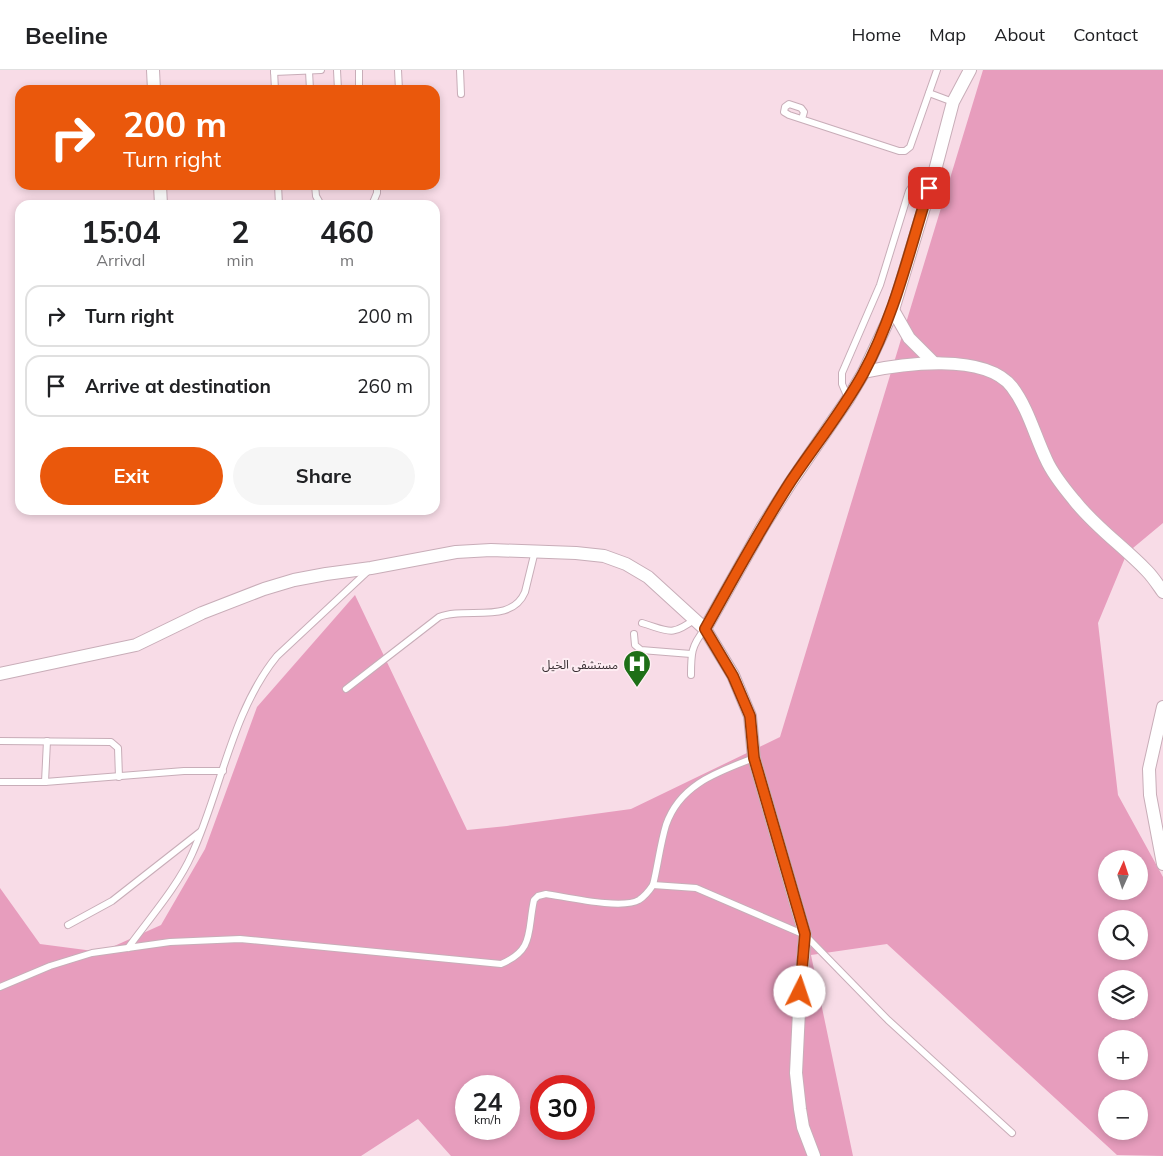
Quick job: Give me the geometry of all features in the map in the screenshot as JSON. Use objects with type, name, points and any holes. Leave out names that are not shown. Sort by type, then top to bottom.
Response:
[{"type":"street","points":[[153,70],[154,85]]},
{"type":"street","points":[[705,629],[763,526],[864,372],[893,310],[953,102],[970,70]]},
{"type":"street","points":[[893,310],[909,338],[933,362]]},
{"type":"street","points":[[864,372],[933,362],[966,366],[1000,376],[1012,386],[1021,400],[1047,461],[1074,500],[1096,525],[1148,572],[1163,592]]},
{"type":"street","points":[[0,674],[136,645],[202,613],[264,589],[294,580],[456,552],[491,550],[535,551],[604,556],[626,564],[648,577],[705,629],[733,676],[750,716],[754,758],[805,934],[796,1073],[802,1118],[814,1156]]},
{"type":"street","points":[[1163,707],[1149,769],[1150,795],[1163,864]]},
{"type":"lane","points":[[275,85],[274,71],[321,70]]},
{"type":"lane","points":[[337,70],[338,85]]},
{"type":"lane","points":[[359,70],[359,85]]},
{"type":"lane","points":[[398,70],[399,85]]},
{"type":"lane","points":[[460,70],[461,94]]},
{"type":"lane","points":[[802,119],[899,151],[905,151],[910,147],[937,70]]},
{"type":"lane","points":[[309,71],[310,85]]},
{"type":"lane","points":[[929,93],[953,102]]},
{"type":"lane","points":[[848,399],[842,384],[842,373],[880,285],[909,191],[913,184],[919,180],[926,177],[932,178]]},
{"type":"lane","points":[[346,689],[439,617],[453,613],[500,612],[513,608],[522,598],[535,551]]},
{"type":"lane","points":[[128,948],[183,872],[193,852],[248,703],[264,672],[277,656],[370,568]]},
{"type":"lane","points":[[642,623],[674,631],[682,629],[695,619]]},
{"type":"lane","points":[[691,675],[691,654],[696,640],[705,629]]},
{"type":"lane","points":[[634,634],[635,645],[641,650],[691,654]]},
{"type":"lane","points":[[0,742],[111,742],[118,748],[119,777]]},
{"type":"lane","points":[[45,782],[47,742]]},
{"type":"lane","points":[[0,987],[58,963],[92,953],[170,942],[240,939],[501,964],[514,958],[526,943],[534,900],[538,896],[546,894],[613,904],[626,904],[639,900],[653,885],[667,824],[684,796],[700,781],[754,758]]},
{"type":"lane","points":[[0,782],[45,782],[184,771],[223,771]]},
{"type":"lane","points":[[68,925],[112,901],[200,832]]},
{"type":"lane","points":[[653,885],[696,888],[805,934],[888,1020],[1012,1133]]},
{"type":"shaded area","points":[[983,70],[1163,70],[1163,523],[1127,553],[1098,623],[1118,795],[1163,877],[1163,1156],[1117,1155],[1101,1140],[1148,1140],[1148,1090],[1098,1090],[1098,1138],[887,944],[811,955],[853,1156],[451,1156],[418,1119],[361,1156],[0,1156],[0,888],[40,944],[101,952],[161,925],[205,849],[257,707],[355,595],[467,830],[631,809],[780,737]]},
{"type":"place","name":"مستشفى الخيل","points":[[637,688]]},
{"type":"route","points":[[800,992],[805,934],[754,758],[750,716],[733,676],[705,629],[763,526],[864,372],[893,310],[929,188]]}]
